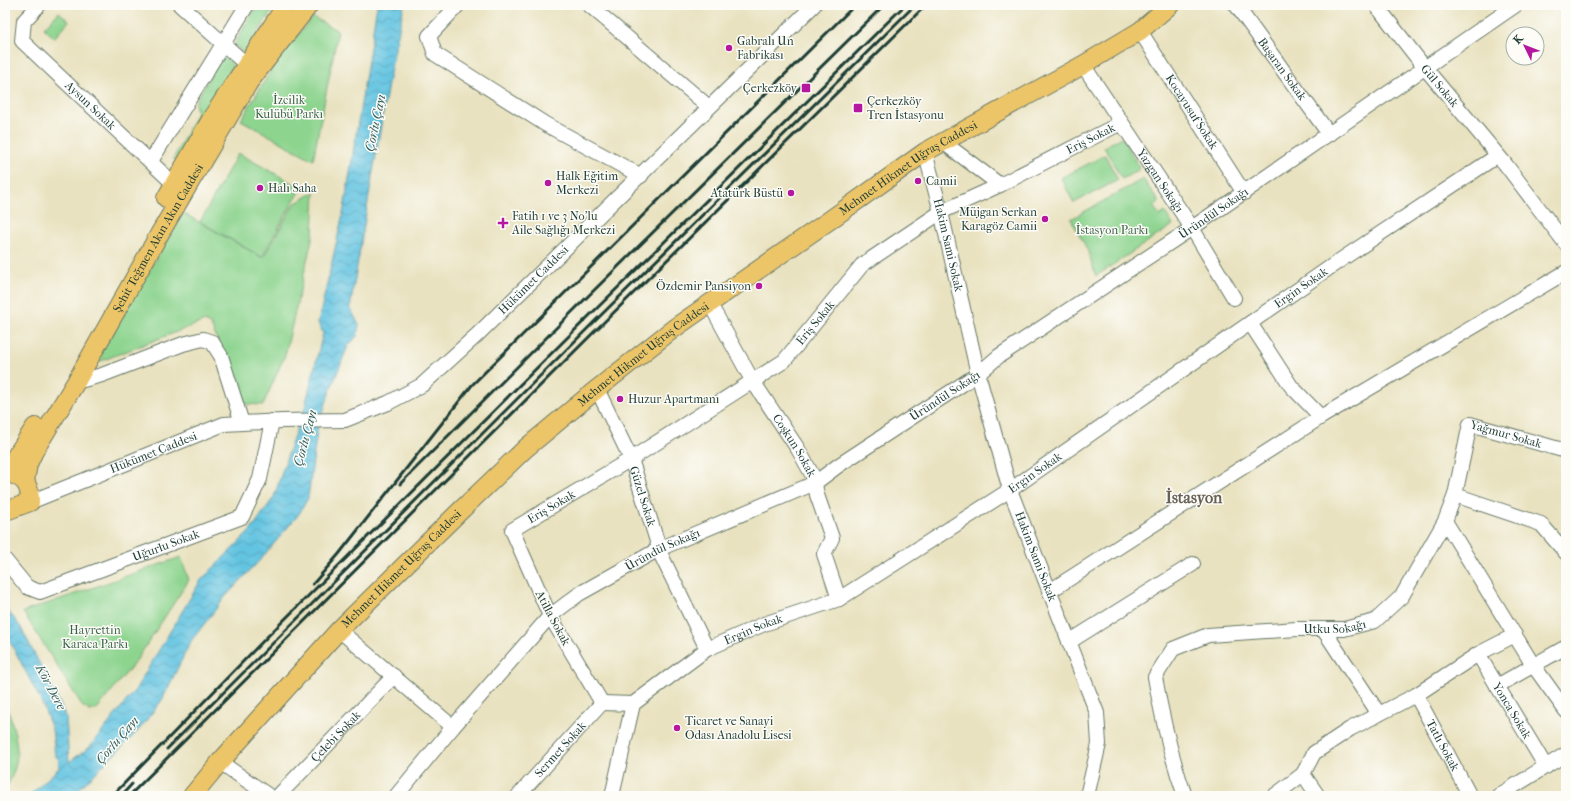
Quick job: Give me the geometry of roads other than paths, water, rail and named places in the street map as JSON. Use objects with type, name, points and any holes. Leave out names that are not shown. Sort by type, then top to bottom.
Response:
[{"type":"main road","name":"Şehit Teğmen Akın Akın Caddesi","points":[[5,473],[66,376],[213,116],[286,5]]},
{"type":"main road","name":"Şehit Teğmen Akın Akın Caddesi","points":[[27,489],[28,464],[34,451],[76,382],[160,233],[249,82],[309,5]]},
{"type":"main road","name":"Mehmet Hikmet Uğraş Caddesi","points":[[192,796],[220,762],[340,630],[436,534],[526,448],[597,388],[673,329],[925,152],[1083,65],[1140,31],[1170,5]]},
{"type":"main road","points":[[5,476],[14,475],[27,489],[5,511]]},
{"type":"street","name":"Aysun Sokak","points":[[39,5],[24,21],[22,41],[174,184]]},
{"type":"street","points":[[180,5],[247,65]]},
{"type":"street","points":[[151,161],[247,5]]},
{"type":"street","points":[[458,5],[429,36],[435,54],[546,124],[641,176]]},
{"type":"street","points":[[589,5],[709,107]]},
{"type":"street","name":"Hükümet Caddesi","points":[[27,489],[51,493],[224,424],[277,421],[345,420],[388,403],[422,385],[478,334],[641,176],[709,107],[814,5]]},
{"type":"street","name":"Başaran Sokak","points":[[1236,5],[1329,134]]},
{"type":"street","name":"Gül Sokak","points":[[1376,5],[1425,68],[1502,160],[1566,244]]},
{"type":"street","name":"Üründül Sokağı","points":[[396,796],[453,727],[550,616],[578,594],[659,549],[815,483],[839,465],[978,374],[999,356],[1244,193],[1516,5]]},
{"type":"street","name":"Kocayusuf Sokak","points":[[1140,31],[1244,193]]},
{"type":"street","name":"Yazgan Sokağı","points":[[1083,65],[1192,228],[1234,298]]},
{"type":"street","name":"Eriş Sokak","points":[[512,530],[631,459],[752,380],[784,361],[862,264],[941,212],[1000,185],[1121,123]]},
{"type":"street","points":[[943,142],[1000,185]]},
{"type":"street","name":"Hakim Sami Sokak","points":[[925,152],[941,212],[978,374],[1010,490],[1096,713],[1099,744],[1087,796]]},
{"type":"street","name":"Ergin Sokak","points":[[633,704],[707,649],[764,624],[839,599],[1010,490],[1342,259],[1502,160]]},
{"type":"street","points":[[1050,591],[1321,417],[1566,272]]},
{"type":"street","name":"Coşkun Sokak","points":[[710,304],[752,380],[798,449],[814,478],[817,495],[832,538],[824,554],[839,599]]},
{"type":"street","points":[[1250,323],[1291,386],[1321,417]]},
{"type":"street","points":[[76,382],[102,375],[183,344],[203,339],[212,342],[221,356],[242,423]]},
{"type":"street","name":"Güzel Sokak","points":[[597,388],[631,459],[659,549],[707,649]]},
{"type":"street","name":"Uğurlu Sokak","points":[[5,560],[26,587],[40,592],[242,517],[260,479],[277,421]]},
{"type":"street","name":"Yağmur Sokak","points":[[1455,495],[1470,424],[1566,451]]},
{"type":"street","points":[[1455,495],[1541,524],[1566,553]]},
{"type":"street","name":"Utku Sokağı","points":[[1185,796],[1174,766],[1156,677],[1173,649],[1208,635],[1298,629],[1344,629],[1375,621],[1402,596],[1445,521],[1455,495]]},
{"type":"street","points":[[1445,521],[1534,665],[1566,711]]},
{"type":"street","name":"Atilla Sokak","points":[[512,530],[550,616],[602,703]]},
{"type":"street","points":[[1069,642],[1193,564]]},
{"type":"street","points":[[1323,629],[1379,714]]},
{"type":"street","points":[[340,630],[453,727]]},
{"type":"street","points":[[1274,796],[1303,774],[1314,753],[1350,728],[1416,694],[1478,654],[1515,635]]},
{"type":"street","points":[[1497,686],[1566,647]]},
{"type":"street","name":"Yonca Sokak","points":[[1478,654],[1546,767]]},
{"type":"street","name":"Çelebi Sokak","points":[[278,796],[394,676]]},
{"type":"street","name":"Tatlı Sokak","points":[[1416,694],[1470,796]]},
{"type":"street","points":[[602,703],[633,704],[612,796]]},
{"type":"street","name":"Sermet Sokak","points":[[518,796],[602,703]]},
{"type":"street","points":[[1498,796],[1566,754]]},
{"type":"street","points":[[220,762],[269,796]]},
{"type":"street","points":[[1303,774],[1318,796]]},
{"type":"water","points":[[377,5],[404,5],[389,78],[350,308],[359,325],[357,336],[348,346],[330,391],[317,431],[308,498],[299,514],[261,559],[226,596],[191,641],[162,700],[138,731],[72,796],[29,796],[59,768],[59,760],[55,755],[52,729],[41,701],[5,632],[5,607],[20,626],[58,699],[66,718],[69,762],[90,747],[135,690],[201,580],[250,531],[274,497],[293,438],[305,407],[323,333],[318,323],[344,209]]},
{"type":"railway","points":[[313,584],[339,554],[472,385],[855,5]]},
{"type":"railway","points":[[400,484],[576,308],[884,5]]},
{"type":"railway","points":[[112,796],[265,639],[587,318],[905,5]]},
{"type":"railway","points":[[167,749],[592,324],[915,5]]},
{"type":"railway","points":[[129,796],[597,329],[926,5]]},
{"type":"railway","points":[[121,796],[132,784]]},
{"type":"place","name":"Gabralı Un Fabrikası","points":[[729,48]]},
{"type":"place","name":"Çerkezköy","points":[[806,88]]},
{"type":"place","name":"Çerkezköy Tren İstasyonu","points":[[858,108]]},
{"type":"place","name":"Camii","points":[[918,181]]},
{"type":"place","name":"Halk Eğitim Merkezi","points":[[548,183]]},
{"type":"place","name":"Halı Saha","points":[[260,188]]},
{"type":"place","name":"Atatürk Büstü","points":[[791,193]]},
{"type":"place","name":"Müjgan Serkan Karagöz Camii","points":[[1045,219]]},
{"type":"place","name":"Fatih 1 ve 3 No'lu Aile Sağlığı Merkezi","points":[[503,223]]},
{"type":"place","name":"Özdemir Pansiyon","points":[[759,286]]},
{"type":"place","name":"Huzur Apartmanı","points":[[620,399]]},
{"type":"place","name":"Ticaret ve Sanayi Odası Anadolu Lisesi","points":[[677,728]]},
{"type":"district","name":"İstasyon","points":[[1194,497]]},
{"type":"park label","name":"İzcilik Kulübü Parkı","points":[[289,107]]},
{"type":"park label","name":"İstasyon Parkı","points":[[1112,230]]},
{"type":"park label","name":"Hayrettin Karaca Parkı","points":[[95,637]]},
{"type":"water label","name":"Çorlu Çayı","points":[[375,123]]},
{"type":"water label","name":"Çorlu Çayı","points":[[305,438]]},
{"type":"water label","name":"Kör Dere","points":[[51,687]]},
{"type":"water label","name":"Çorlu Çayı","points":[[117,740]]}]
